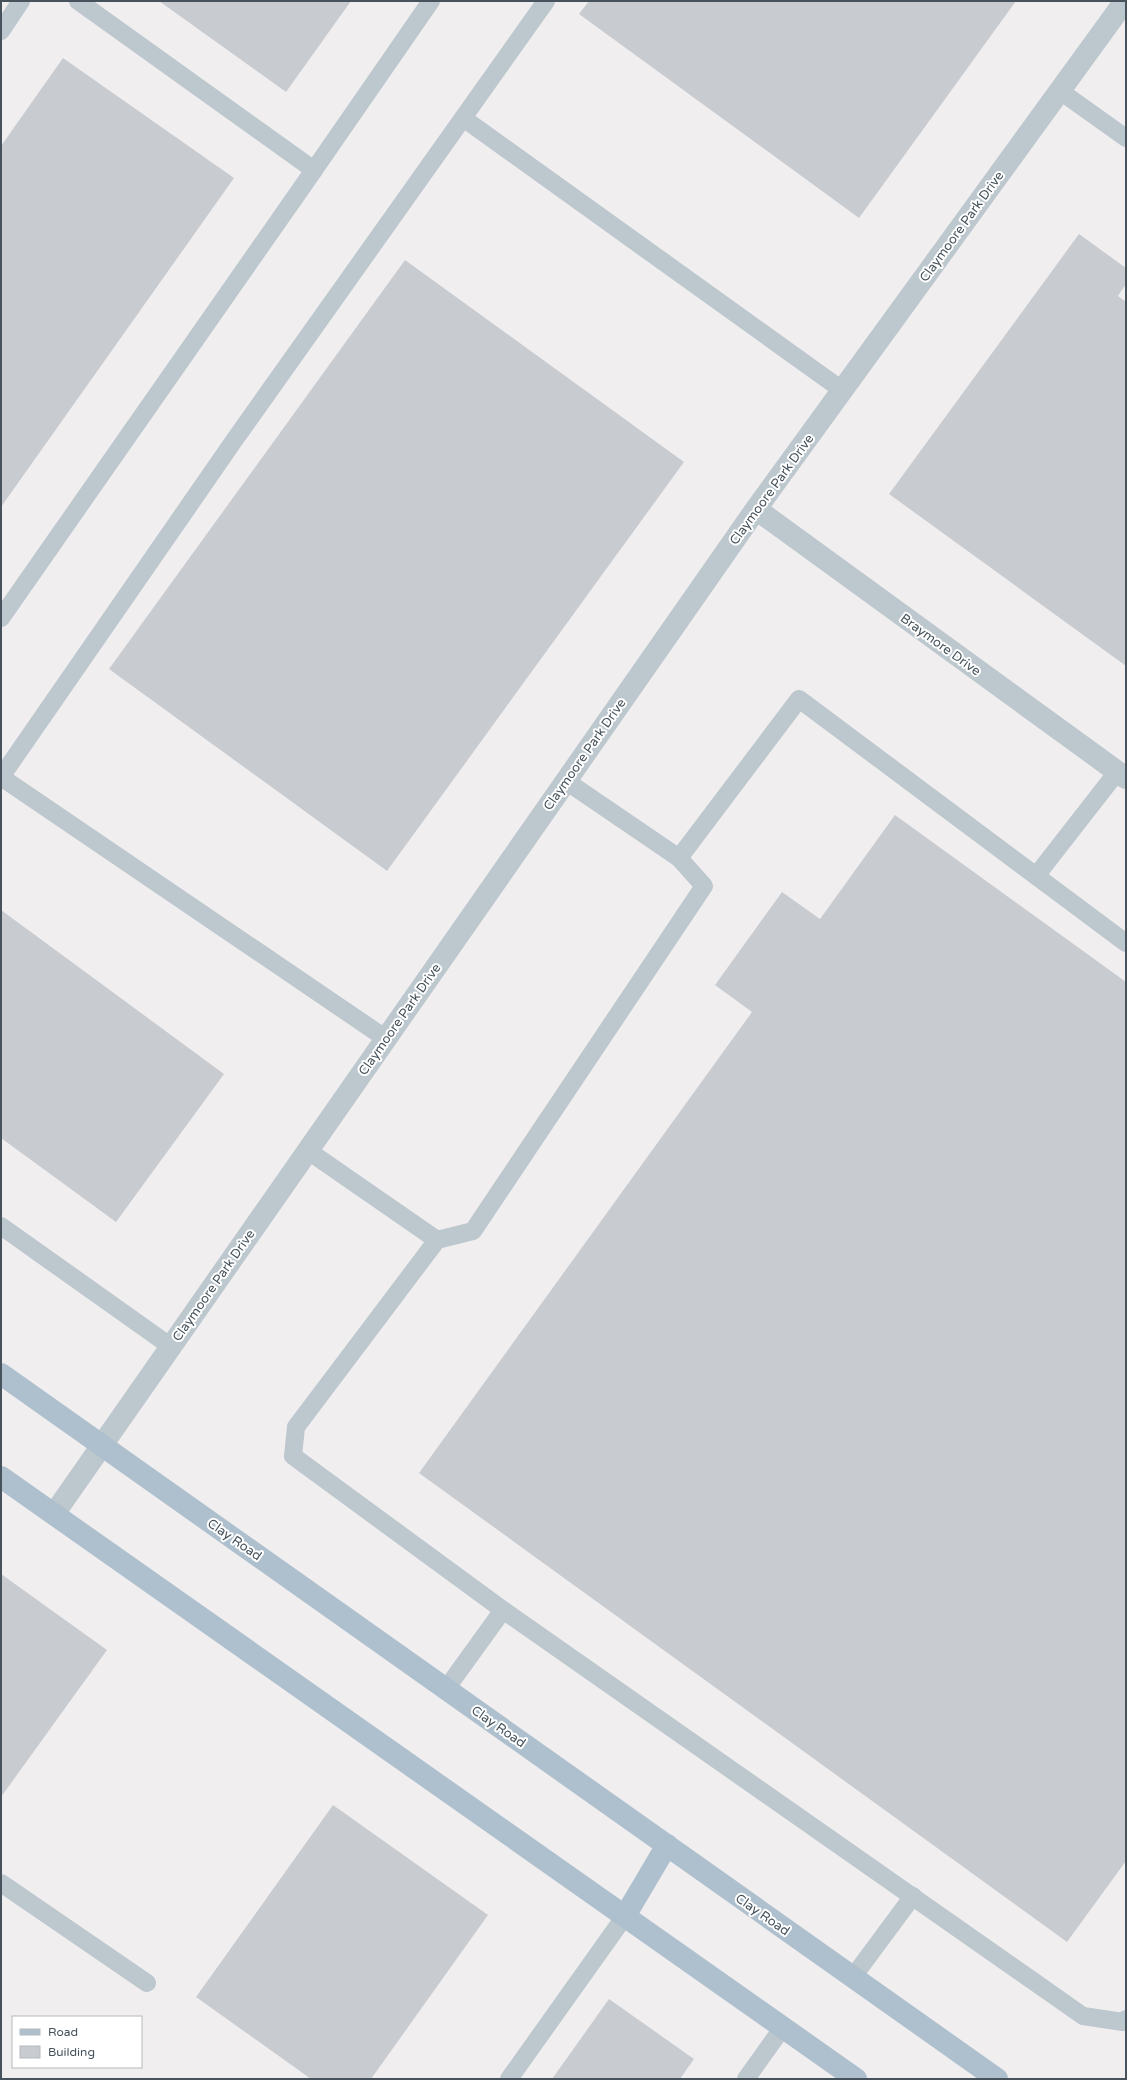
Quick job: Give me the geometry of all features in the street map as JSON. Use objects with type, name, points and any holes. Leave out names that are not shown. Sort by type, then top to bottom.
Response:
[{"type":"main road","name":"Clay Road","points":[[1,1374],[997,2079]]},
{"type":"main road","points":[[1,1477],[856,2079]]},
{"type":"main road","points":[[625,1916],[667,1845]]},
{"type":"street","name":"Claymoore Park Drive","points":[[54,1514],[101,1444],[756,509],[1125,1]]},
{"type":"street","name":"Braymore Drive","points":[[756,509],[1122,775]]},
{"type":"lane","points":[[1,31],[21,1]]},
{"type":"lane","points":[[78,1],[314,170]]},
{"type":"lane","points":[[1,618],[431,1]]},
{"type":"lane","points":[[385,1038],[2,777],[233,442],[546,1]]},
{"type":"lane","points":[[1060,90],[1126,138]]},
{"type":"lane","points":[[463,118],[842,390]]},
{"type":"lane","points":[[679,858],[799,699],[1126,943]]},
{"type":"lane","points":[[1036,876],[1122,775]]},
{"type":"lane","points":[[566,781],[679,858],[704,886],[474,1231],[437,1240],[296,1427],[293,1456],[503,1610],[1083,2016],[1124,2022],[1126,2019]]},
{"type":"lane","points":[[307,1150],[437,1240]]},
{"type":"lane","points":[[1,1226],[170,1346]]},
{"type":"lane","points":[[446,1689],[503,1610]]},
{"type":"lane","points":[[1,1883],[147,1983]]},
{"type":"lane","points":[[853,1978],[912,1896]]},
{"type":"lane","points":[[509,2079],[625,1916]]},
{"type":"lane","points":[[746,2079],[783,2028]]},
{"type":"building","points":[[159,1],[351,1],[286,92]]},
{"type":"building","points":[[589,1],[1016,1],[859,218],[579,14]]},
{"type":"building","points":[[63,58],[234,178],[1,507],[1,146]]},
{"type":"building","points":[[1079,234],[1126,268],[1126,284],[1118,296],[1126,302],[1126,666],[889,494]]},
{"type":"building","points":[[405,260],[684,462],[387,871],[109,669]]},
{"type":"building","points":[[895,815],[1126,982],[1126,1861],[1067,1942],[419,1473],[752,1012],[715,985],[782,892],[820,919]]},
{"type":"building","points":[[1,910],[224,1074],[116,1222],[1,1138]]},
{"type":"building","points":[[1,1574],[107,1650],[1,1797]]},
{"type":"building","points":[[333,1805],[488,1915],[371,2079],[311,2079],[196,1997]]},
{"type":"building","points":[[609,1999],[694,2059],[680,2079],[552,2079]]}]
